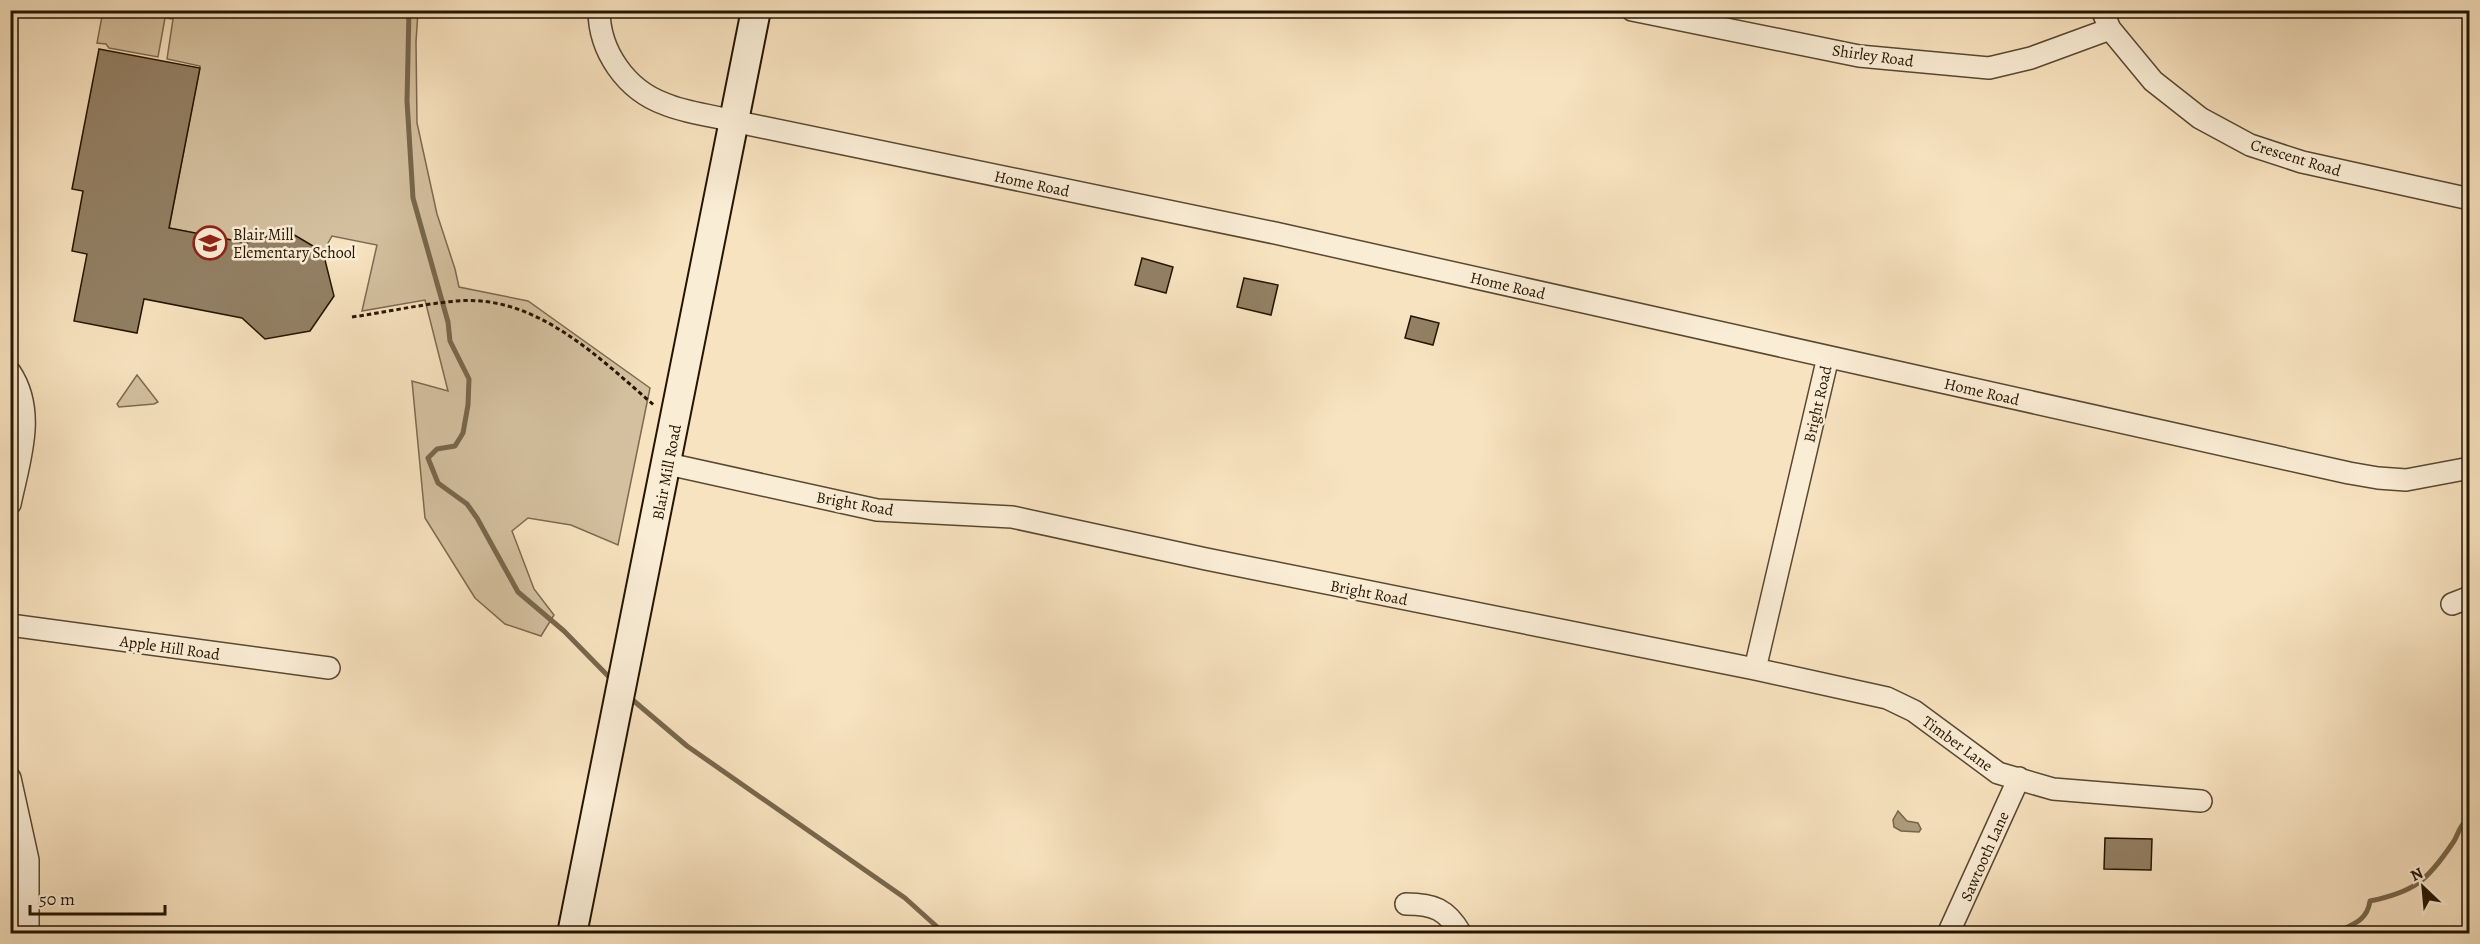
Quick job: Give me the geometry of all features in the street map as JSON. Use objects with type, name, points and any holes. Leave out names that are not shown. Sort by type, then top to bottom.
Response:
[{"type":"main road","name":"Blair Mill Road","points":[[572,933],[668,464],[756,10]]},
{"type":"street","name":"Home Road","points":[[599,10],[599,26],[611,60],[630,83],[664,104],[733,121],[1275,233],[2378,478],[2406,480],[2469,468]]},
{"type":"street","name":"Shirley Road","points":[[1632,10],[1859,56],[1989,68],[2031,58],[2106,20]]},
{"type":"street","name":"Crescent Road","points":[[2106,20],[2153,81],[2200,118],[2250,144],[2302,162],[2469,199]]},
{"type":"street","name":"Bright Road","points":[[668,464],[877,510],[1012,517],[1229,564],[1755,669],[1828,357]]},
{"type":"street","points":[[10,372],[17,382],[23,400],[25,419],[10,504]]},
{"type":"street","name":"Apple Hill Road","points":[[10,625],[329,668]]},
{"type":"street","name":"Timber Lane","points":[[1755,669],[1887,698],[1914,711],[1998,773],[2053,789],[2201,801]]},
{"type":"street","points":[[10,778],[28,860],[28,933]]},
{"type":"street","name":"Sawtooth Lane","points":[[1948,933],[2019,778]]},
{"type":"street","points":[[1406,904],[1422,904],[1440,909],[1454,920],[1461,933]]},
{"type":"path","points":[[352,316],[459,301],[503,306],[539,317],[558,328],[608,366],[675,423]]},
{"type":"shaded area","points":[[103,11],[418,11],[417,123],[437,214],[459,287],[528,301],[650,388],[618,545],[571,525],[528,518],[512,531],[534,589],[554,615],[541,636],[505,624],[475,598],[425,518],[412,381],[448,391],[425,300],[362,311],[377,245],[332,236],[323,252],[286,230],[247,243],[169,228],[200,66],[167,59],[173,19],[165,18],[158,57],[109,48],[106,44],[97,43]]},
{"type":"shaded area","points":[[137,375],[158,402],[119,407],[117,404]]},
{"type":"shaded area","points":[[1898,811],[1907,821],[1918,823],[1921,829],[1919,832],[1901,831],[1894,827],[1893,820]]},
{"type":"building","name":"Blair Mill Elementary School","points":[[99,49],[200,68],[169,228],[247,243],[286,230],[323,252],[334,296],[310,331],[265,339],[242,318],[144,299],[137,333],[74,321],[87,254],[72,251],[83,191],[72,189]]},
{"type":"building","points":[[1142,258],[1173,267],[1166,293],[1135,285]]},
{"type":"building","points":[[1244,278],[1278,285],[1271,315],[1237,307]]},
{"type":"building","points":[[1411,316],[1439,323],[1433,345],[1405,338]]},
{"type":"building","points":[[2105,838],[2152,839],[2151,870],[2104,869]]},
{"type":"waterway","points":[[409,10],[407,101],[413,198],[448,322],[450,341],[469,379],[468,405],[463,433],[455,446],[437,449],[428,458],[438,483],[467,504],[477,518],[518,592],[564,631],[613,681]]},
{"type":"waterway","points":[[628,696],[687,746],[905,898],[945,934]]},
{"type":"waterway","points":[[2333,934],[2362,918],[2370,901],[2398,894],[2427,876],[2454,842],[2463,824],[2470,823]]},
{"type":"place","name":"Blair Mill Elementary School","points":[[210,243]]}]
